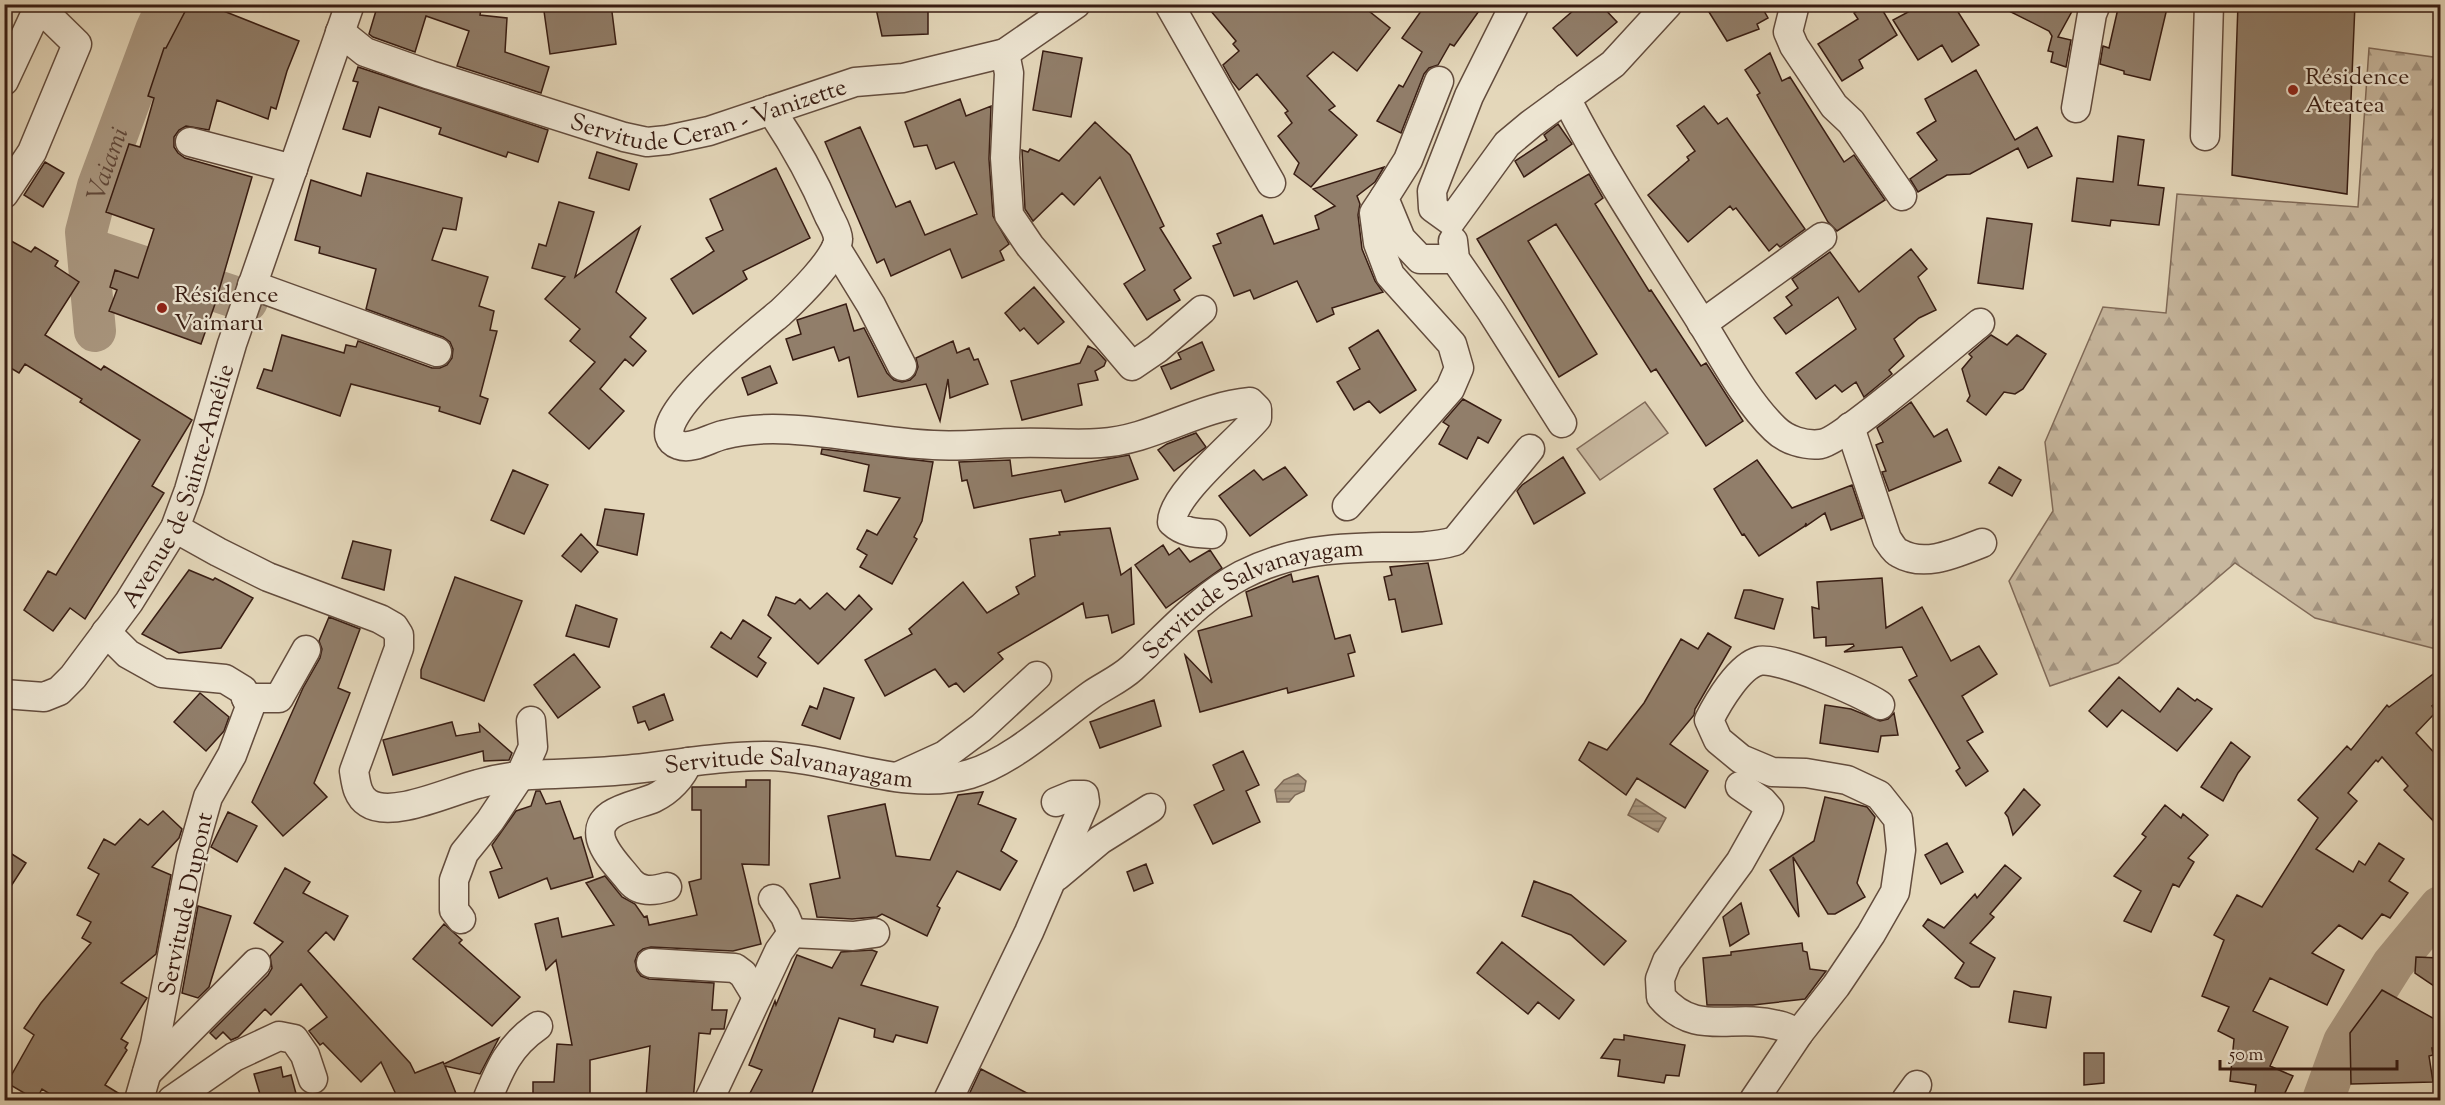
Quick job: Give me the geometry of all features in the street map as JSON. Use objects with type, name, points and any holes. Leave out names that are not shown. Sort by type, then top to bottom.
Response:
[{"type":"street","name":"Avenue de Sainte-Amélie","points":[[4,694],[45,697],[59,691],[73,677],[129,602],[175,528],[189,490],[232,344],[350,4]]},
{"type":"street","name":"Servitude Ceran - Vanizette","points":[[340,32],[365,51],[430,75],[647,142],[709,131],[855,82],[903,78],[1005,53],[1039,15],[1076,4]]},
{"type":"street","points":[[1169,4],[1271,183]]},
{"type":"street","points":[[1451,221],[1433,208],[1432,191],[1469,96],[1515,4]]},
{"type":"street","points":[[1562,423],[1455,259],[1451,221],[1507,144],[1613,64],[1668,4]]},
{"type":"street","points":[[1795,4],[1788,32],[1794,46],[1829,98],[1851,123],[1902,196]]},
{"type":"street","points":[[2076,108],[2092,14],[2096,4]]},
{"type":"street","points":[[2205,136],[2210,4]]},
{"type":"street","points":[[4,81],[39,5],[77,44],[32,152],[4,194]]},
{"type":"street","points":[[1005,53],[1009,73],[1005,158],[1009,215],[1030,246],[1132,366],[1202,310]]},
{"type":"street","points":[[1347,506],[1450,389],[1459,368],[1452,344],[1390,275],[1378,243],[1374,213],[1408,160],[1439,81]]},
{"type":"street","points":[[1566,98],[1607,174],[1739,382],[1776,430],[1791,440],[1806,444],[1823,444],[1850,427],[1980,323]]},
{"type":"street","points":[[771,110],[801,155],[838,238],[836,248],[826,264],[780,313],[714,369],[689,396],[671,423],[669,430],[672,440],[677,445],[686,446],[723,435],[773,429],[933,446],[1020,442],[1100,444],[1130,440],[1194,414],[1229,404],[1250,402],[1257,409],[1257,418],[1182,498],[1172,514],[1172,522],[1180,529],[1193,533],[1212,534]]},
{"type":"street","points":[[190,142],[293,169]]},
{"type":"street","points":[[1384,198],[1401,239],[1420,259],[1455,259]]},
{"type":"street","points":[[1702,324],[1822,237]]},
{"type":"street","points":[[836,248],[871,305],[902,366]]},
{"type":"street","points":[[252,285],[437,352]]},
{"type":"street","points":[[1850,427],[1887,539],[1897,553],[1920,561],[1951,555],[1982,543]]},
{"type":"street","name":"Servitude Salvanayagam","points":[[175,528],[268,577],[363,612],[394,627],[399,635],[399,648],[354,771],[356,787],[369,805],[385,809],[405,807],[482,783],[520,776],[630,770],[740,757],[770,756],[803,759],[938,781],[974,773],[991,766],[1128,672],[1223,585],[1266,563],[1296,553],[1319,550],[1439,546],[1455,541],[1530,449]]},
{"type":"street","points":[[106,632],[128,654],[162,673],[225,679],[243,690],[246,698],[279,698],[306,650]]},
{"type":"street","points":[[1754,1101],[1799,1033],[1836,986],[1871,934],[1894,892],[1901,850],[1898,819],[1879,795],[1847,780],[1806,773],[1772,772],[1741,759],[1718,740],[1709,720],[1718,702],[1738,675],[1758,661],[1777,661],[1865,696],[1880,705]]},
{"type":"street","points":[[899,776],[945,755],[981,728],[1037,676]]},
{"type":"street","name":"Servitude Dupont","points":[[142,1088],[155,1044],[191,858],[208,797],[232,755],[250,707],[246,698]]},
{"type":"street","points":[[461,919],[454,910],[454,880],[464,853],[490,821],[520,776],[533,747],[531,721]]},
{"type":"street","points":[[667,887],[650,892],[632,884],[608,854],[600,837],[603,823],[617,810],[655,798],[684,773],[688,762]]},
{"type":"street","points":[[1740,786],[1769,809],[1740,862],[1667,961],[1660,979],[1660,997],[1679,1015],[1699,1022],[1777,1024],[1799,1033]]},
{"type":"street","points":[[948,1101],[1054,879],[1085,802],[1084,795],[1072,795],[1056,802]]},
{"type":"street","points":[[1054,879],[1100,840],[1150,808]]},
{"type":"street","points":[[773,899],[786,916],[792,933]]},
{"type":"street","points":[[792,933],[853,936],[875,933]]},
{"type":"street","points":[[709,1101],[779,951],[792,933]]},
{"type":"street","points":[[142,1088],[256,963]]},
{"type":"street","points":[[651,963],[735,968],[743,974],[757,997]]},
{"type":"street","points":[[488,1101],[502,1065],[519,1039],[538,1026]]},
{"type":"street","points":[[172,1101],[234,1057],[279,1036],[294,1039],[305,1055],[313,1079]]},
{"type":"green space","points":[[2369,48],[2440,58],[2440,650],[2315,618],[2235,563],[2118,663],[2050,686],[2009,581],[2053,511],[2045,442],[2103,307],[2166,313],[2177,194],[2358,207]]},
{"type":"green space","points":[[1645,402],[1668,433],[1600,480],[1577,449]]},
{"type":"shaded area","points":[[1298,774],[1306,781],[1304,791],[1295,795],[1289,802],[1277,802],[1275,790],[1284,780]]},
{"type":"shaded area","points":[[1636,799],[1666,818],[1658,832],[1628,815]]},
{"type":"building","points":[[189,4],[206,4],[299,41],[276,109],[271,107],[268,119],[217,100],[209,130],[186,126],[174,137],[174,147],[185,158],[252,177],[201,344],[109,311],[117,290],[110,287],[115,270],[138,278],[154,229],[106,212],[129,144],[140,147],[154,98],[148,96],[164,48]]},
{"type":"building","points":[[378,4],[482,4],[480,15],[507,18],[505,52],[549,67],[541,93],[457,66],[469,31],[426,16],[415,52],[373,37],[369,34]]},
{"type":"building","points":[[543,4],[611,4],[616,44],[550,54]]},
{"type":"building","points":[[875,4],[928,4],[928,34],[882,36]]},
{"type":"building","points":[[1205,4],[1360,4],[1390,28],[1357,71],[1333,52],[1307,76],[1335,106],[1329,110],[1357,135],[1311,187],[1294,174],[1299,163],[1278,136],[1292,123],[1285,113],[1288,111],[1257,74],[1239,90],[1232,81],[1223,65],[1239,51],[1233,44],[1236,41]]},
{"type":"building","points":[[1426,4],[1484,4],[1454,46],[1450,44],[1438,65],[1429,68],[1424,74],[1401,133],[1377,121],[1399,85],[1403,87],[1422,52],[1402,38]]},
{"type":"building","points":[[1581,4],[1600,4],[1617,22],[1577,56],[1553,28]]},
{"type":"building","points":[[1704,4],[1760,4],[1768,18],[1757,24],[1759,29],[1727,41]]},
{"type":"building","points":[[1868,4],[1879,4],[1897,35],[1859,60],[1863,68],[1842,81],[1818,44],[1858,19],[1854,13]]},
{"type":"building","points":[[1923,4],[1953,4],[1979,45],[1952,62],[1942,45],[1918,60],[1893,20]]},
{"type":"building","points":[[1995,4],[2076,4],[2058,37],[2071,40],[2066,67],[2051,62],[2053,52],[2048,51],[2052,36],[2049,31]]},
{"type":"building","points":[[2119,4],[2168,4],[2150,80],[2124,74],[2124,71],[2100,64],[2103,46],[2109,48]]},
{"type":"building","name":"Résidence Ateatea","points":[[2238,4],[2355,4],[2347,194],[2232,175]]},
{"type":"building","points":[[1043,51],[1082,58],[1071,117],[1033,110]]},
{"type":"building","points":[[1770,53],[1782,81],[1790,77],[1844,162],[1854,155],[1885,200],[1837,231],[1828,222],[1757,95],[1760,93],[1745,70]]},
{"type":"building","points":[[358,67],[548,130],[538,162],[508,152],[506,157],[439,134],[441,128],[379,107],[370,137],[343,129],[358,82],[353,81]]},
{"type":"building","points":[[1976,70],[2015,140],[2037,127],[2052,156],[2028,168],[2018,148],[1970,174],[1947,175],[1918,192],[1910,179],[1937,160],[1917,133],[1936,121],[1925,99]]},
{"type":"building","points":[[960,99],[966,116],[991,106],[989,159],[993,216],[1009,244],[1000,251],[1004,260],[962,278],[950,249],[891,276],[884,259],[877,263],[825,142],[860,127],[896,207],[910,201],[925,235],[977,214],[954,162],[936,169],[927,145],[914,147],[905,122]]},
{"type":"building","points":[[1704,106],[1718,124],[1727,118],[1805,229],[1780,247],[1777,244],[1769,251],[1736,208],[1733,210],[1730,206],[1688,242],[1648,195],[1689,160],[1687,157],[1695,151],[1677,126]]},
{"type":"building","points":[[1095,122],[1130,155],[1164,226],[1160,228],[1191,278],[1174,290],[1180,300],[1147,320],[1124,284],[1145,270],[1100,177],[1074,205],[1062,193],[1033,221],[1025,209],[1022,150],[1028,152],[1030,149],[1059,161]]},
{"type":"building","points":[[1558,124],[1572,144],[1524,177],[1515,161],[1547,140],[1544,135]]},
{"type":"building","points":[[2118,136],[2144,140],[2138,185],[2164,188],[2159,225],[2111,220],[2110,226],[2072,221],[2077,178],[2113,182]]},
{"type":"building","points":[[597,152],[637,164],[629,190],[589,178]]},
{"type":"building","points":[[45,162],[64,173],[43,207],[24,195]]},
{"type":"building","points":[[1384,167],[1375,182],[1357,196],[1360,204],[1358,215],[1362,249],[1375,281],[1383,292],[1332,308],[1334,314],[1317,322],[1297,281],[1254,299],[1250,290],[1234,296],[1213,246],[1221,243],[1217,234],[1262,215],[1274,244],[1319,229],[1315,216],[1335,206],[1313,189]]},
{"type":"building","points":[[776,168],[810,238],[743,271],[747,279],[693,314],[671,279],[714,251],[706,238],[723,230],[710,199]]},
{"type":"building","points":[[367,173],[462,198],[456,230],[443,228],[432,260],[488,277],[479,306],[494,311],[490,330],[497,331],[480,396],[488,399],[480,424],[439,411],[440,407],[351,384],[340,416],[257,388],[264,369],[272,371],[282,335],[344,353],[346,345],[356,347],[358,341],[432,368],[447,365],[452,358],[453,349],[450,342],[443,337],[366,309],[376,269],[319,253],[320,247],[295,240],[311,180],[361,196]]},
{"type":"building","points":[[1589,174],[1603,198],[1595,204],[1649,291],[1651,290],[1701,366],[1706,363],[1743,421],[1706,446],[1656,369],[1651,372],[1556,224],[1528,241],[1597,354],[1559,377],[1477,239]]},
{"type":"building","points":[[559,202],[594,212],[575,277],[640,227],[616,292],[646,318],[630,337],[646,351],[633,366],[625,359],[600,389],[624,411],[589,449],[549,413],[595,362],[570,341],[580,329],[545,299],[565,277],[532,268],[539,244],[546,246]]},
{"type":"building","points":[[1987,218],[2032,224],[2023,289],[1978,283]]},
{"type":"building","points":[[4,237],[31,252],[35,247],[58,261],[55,266],[79,282],[45,335],[101,370],[104,366],[192,420],[152,486],[164,493],[85,619],[70,608],[53,631],[24,610],[48,571],[56,575],[140,440],[80,402],[82,399],[25,364],[19,373],[4,364]]},
{"type":"building","points":[[1911,249],[1927,269],[1918,277],[1936,310],[1919,318],[1894,339],[1904,356],[1889,370],[1892,374],[1864,397],[1856,382],[1842,392],[1835,385],[1816,399],[1796,373],[1856,329],[1838,297],[1786,334],[1774,318],[1792,305],[1786,297],[1798,288],[1792,279],[1830,252],[1859,292]]},
{"type":"building","points":[[1034,287],[1064,322],[1038,344],[1024,328],[1020,331],[1005,313]]},
{"type":"building","points":[[846,304],[854,331],[864,328],[887,373],[894,380],[902,382],[910,380],[918,367],[916,358],[953,341],[957,353],[969,348],[974,360],[978,359],[988,384],[950,398],[948,379],[940,421],[926,384],[858,397],[849,357],[839,361],[834,347],[793,360],[786,339],[801,334],[797,320]]},
{"type":"building","points":[[1378,330],[1416,390],[1380,413],[1369,401],[1354,410],[1337,382],[1360,369],[1349,348]]},
{"type":"building","points":[[1991,335],[2007,345],[2017,335],[2046,354],[2023,389],[2015,394],[2004,392],[1986,415],[1967,401],[1970,396],[1962,369],[1972,357],[1969,354]]},
{"type":"building","points":[[1202,342],[1214,370],[1171,389],[1161,367],[1181,359],[1178,353]]},
{"type":"building","points":[[1088,346],[1096,350],[1106,361],[1104,366],[1095,371],[1098,380],[1078,384],[1082,405],[1022,420],[1011,381],[1080,363]]},
{"type":"building","points":[[770,366],[777,383],[748,395],[742,378]]},
{"type":"building","points":[[1463,399],[1501,420],[1488,443],[1478,437],[1467,459],[1439,444],[1449,426],[1443,422]]},
{"type":"building","points":[[1911,402],[1934,437],[1947,429],[1961,461],[1889,491],[1882,472],[1886,471],[1876,445],[1883,442],[1877,428]]},
{"type":"building","points":[[1196,433],[1206,447],[1174,471],[1158,450],[1167,444]]},
{"type":"building","points":[[822,449],[933,462],[922,521],[914,537],[917,539],[892,584],[860,567],[867,555],[857,549],[867,530],[877,535],[900,498],[864,491],[869,465],[821,454]]},
{"type":"building","points":[[1129,455],[1138,479],[1065,502],[1061,490],[974,508],[967,480],[962,481],[959,462],[1010,460],[1012,476]]},
{"type":"building","points":[[1563,457],[1585,493],[1534,524],[1517,491],[1522,485]]},
{"type":"building","points":[[1757,460],[1792,508],[1852,485],[1863,518],[1831,530],[1825,513],[1806,526],[1806,523],[1805,526],[1759,556],[1744,534],[1742,535],[1714,489]]},
{"type":"building","points":[[1285,467],[1307,495],[1250,536],[1219,496],[1254,470],[1263,480]]},
{"type":"building","points":[[1999,467],[2021,480],[2012,496],[1989,483]]},
{"type":"building","points":[[513,470],[548,485],[524,534],[491,520]]},
{"type":"building","points":[[605,509],[644,514],[637,555],[597,545]]},
{"type":"building","points":[[1110,528],[1121,575],[1131,568],[1134,624],[1112,633],[1108,615],[1086,618],[1083,603],[998,653],[1003,659],[964,692],[956,683],[949,687],[935,669],[885,696],[865,660],[912,634],[909,629],[963,582],[987,613],[1019,594],[1016,587],[1035,576],[1030,539],[1060,535],[1059,532]]},
{"type":"building","points":[[581,534],[598,552],[581,572],[562,556]]},
{"type":"building","points":[[353,541],[391,550],[384,590],[342,578]]},
{"type":"building","points":[[1163,545],[1169,555],[1179,548],[1190,562],[1210,550],[1222,568],[1166,608],[1135,565]]},
{"type":"building","points":[[1428,563],[1442,624],[1402,632],[1395,599],[1389,600],[1384,577],[1392,575],[1390,567]]},
{"type":"building","points":[[189,570],[213,580],[215,578],[253,598],[221,648],[179,653],[142,634]]},
{"type":"building","points":[[1291,574],[1293,582],[1318,576],[1335,639],[1350,635],[1355,652],[1348,654],[1354,676],[1288,693],[1287,688],[1200,712],[1185,655],[1212,683],[1198,631],[1252,616],[1246,592]]},
{"type":"building","points":[[455,577],[522,601],[484,701],[421,678],[421,670]]},
{"type":"building","points":[[1882,578],[1886,628],[1922,607],[1951,661],[1979,646],[1997,674],[1962,696],[1983,732],[1967,741],[1988,771],[1966,786],[1956,771],[1960,768],[1909,680],[1917,676],[1902,647],[1844,652],[1854,646],[1853,644],[1826,646],[1826,637],[1814,638],[1812,607],[1819,609],[1817,582]]},
{"type":"building","points":[[1744,590],[1783,599],[1774,629],[1735,618]]},
{"type":"building","points":[[827,593],[845,610],[859,595],[872,609],[818,664],[768,615],[776,597],[795,604],[800,599],[810,609]]},
{"type":"building","points":[[576,605],[617,619],[609,647],[566,636]]},
{"type":"building","points":[[329,617],[360,629],[338,688],[350,693],[314,783],[327,797],[283,836],[252,802],[303,688],[320,658],[322,649],[319,641]]},
{"type":"building","points":[[743,620],[771,638],[758,657],[766,663],[757,677],[711,647],[721,632],[731,639]]},
{"type":"building","points":[[1708,633],[1731,647],[1695,709],[1694,715],[1670,744],[1708,771],[1685,808],[1637,778],[1626,795],[1579,760],[1589,742],[1607,750],[1644,703],[1681,639],[1698,649]]},
{"type":"building","points":[[574,654],[600,687],[558,718],[534,685]]},
{"type":"building","points":[[2440,669],[2440,699],[2432,706],[2436,712],[2416,733],[2440,759],[2440,828],[2404,790],[2408,786],[2382,757],[2378,762],[2376,760],[2348,793],[2357,801],[2316,849],[2353,872],[2359,861],[2365,865],[2379,843],[2404,859],[2389,881],[2408,893],[2390,918],[2382,914],[2362,939],[2339,925],[2312,953],[2344,970],[2327,1005],[2270,978],[2253,1011],[2288,1027],[2270,1066],[2293,1076],[2281,1101],[2254,1101],[2256,1085],[2230,1081],[2234,1039],[2218,1031],[2229,1007],[2202,996],[2224,940],[2214,935],[2237,895],[2262,907],[2318,818],[2298,800],[2347,746],[2351,750],[2387,705],[2389,707]]},
{"type":"building","points":[[2119,677],[2160,712],[2178,688],[2195,701],[2197,699],[2212,709],[2177,751],[2122,710],[2107,727],[2089,711]]},
{"type":"building","points":[[824,688],[854,698],[840,739],[802,725],[810,706],[817,709]]},
{"type":"building","points":[[200,693],[229,717],[224,731],[206,751],[174,722]]},
{"type":"building","points":[[664,694],[673,720],[649,730],[645,721],[638,723],[633,707]]},
{"type":"building","points":[[1154,700],[1161,726],[1100,748],[1090,722]]},
{"type":"building","points":[[1825,705],[1851,709],[1880,721],[1888,719],[1894,713],[1898,735],[1881,736],[1878,752],[1820,743]]},
{"type":"building","points":[[452,722],[456,736],[480,732],[479,724],[512,753],[509,760],[484,761],[483,751],[393,775],[383,740]]},
{"type":"building","points":[[2231,742],[2250,757],[2238,773],[2223,801],[2201,787]]},
{"type":"building","points":[[1243,751],[1259,785],[1246,791],[1260,822],[1213,844],[1194,805],[1224,790],[1213,765]]},
{"type":"building","points":[[746,780],[770,780],[769,865],[742,864],[761,944],[733,951],[651,947],[638,953],[635,961],[637,971],[641,976],[649,979],[714,983],[712,1010],[727,1010],[724,1029],[711,1029],[710,1034],[699,1033],[693,1101],[646,1098],[650,1046],[590,1060],[590,1101],[533,1101],[533,1082],[554,1082],[557,1044],[572,1045],[556,960],[546,970],[535,924],[558,918],[562,937],[614,925],[586,883],[605,876],[622,897],[635,904],[644,917],[647,916],[649,925],[697,915],[689,882],[701,879],[701,810],[692,810],[692,787],[746,787]]},
{"type":"building","points":[[2024,789],[2040,805],[2013,835],[2005,813]]},
{"type":"building","points":[[536,791],[540,791],[546,804],[560,801],[574,839],[581,837],[593,877],[551,889],[547,878],[499,898],[490,872],[502,868],[492,845],[516,811],[531,806]]},
{"type":"building","points":[[983,792],[978,804],[1016,819],[1001,851],[1017,861],[1000,890],[957,871],[937,906],[940,908],[927,936],[882,914],[877,917],[852,919],[817,917],[810,884],[840,878],[828,816],[885,804],[896,856],[930,860],[958,795]]},
{"type":"building","points":[[1825,797],[1867,807],[1875,817],[1857,883],[1865,897],[1835,914],[1828,914],[1793,857],[1799,917],[1770,870],[1814,841]]},
{"type":"building","points":[[2165,805],[2181,818],[2183,814],[2208,835],[2188,858],[2194,862],[2179,887],[2173,884],[2151,932],[2124,921],[2141,891],[2114,876],[2146,837],[2142,834]]},
{"type":"building","points":[[163,811],[182,829],[179,838],[152,867],[171,875],[156,954],[121,983],[147,998],[121,1039],[128,1043],[125,1048],[127,1050],[105,1085],[123,1096],[123,1101],[61,1101],[42,1089],[36,1100],[7,1083],[34,1035],[24,1028],[41,1003],[91,943],[82,938],[91,922],[77,915],[99,874],[88,868],[104,839],[115,845],[140,819],[148,825]]},
{"type":"building","points":[[228,812],[257,826],[237,862],[211,847]]},
{"type":"building","points":[[1947,843],[1963,872],[1941,884],[1925,855]]},
{"type":"building","points":[[4,849],[26,863],[4,897]]},
{"type":"building","points":[[1146,864],[1153,883],[1134,891],[1127,872]]},
{"type":"building","points":[[2005,865],[2021,878],[1990,914],[1994,917],[1970,943],[1995,958],[1979,987],[1971,987],[1955,978],[1964,963],[1923,926],[1928,919],[1944,928],[1975,894],[1977,898]]},
{"type":"building","points":[[285,868],[310,882],[303,893],[348,916],[334,940],[326,932],[308,951],[410,1063],[415,1073],[443,1062],[444,1064],[499,1038],[480,1074],[445,1066],[459,1101],[399,1101],[381,1062],[361,1082],[323,1043],[320,1045],[309,1031],[327,1017],[301,984],[271,1015],[265,1009],[238,1037],[231,1040],[223,1032],[216,1039],[210,1033],[268,975],[272,968],[270,956],[283,942],[254,923]]},
{"type":"building","points":[[1534,881],[1571,895],[1626,941],[1604,965],[1571,935],[1522,916]]},
{"type":"building","points":[[1741,903],[1749,934],[1730,946],[1723,917]]},
{"type":"building","points":[[198,906],[231,916],[209,987],[198,998],[182,993]]},
{"type":"building","points":[[444,924],[462,940],[459,943],[520,997],[492,1026],[413,959]]},
{"type":"building","points":[[1502,942],[1574,1000],[1559,1019],[1538,1002],[1528,1014],[1477,973]]},
{"type":"building","points":[[1802,943],[1803,951],[1807,952],[1810,969],[1826,971],[1805,999],[1753,1005],[1707,1005],[1703,958]]},
{"type":"building","points":[[872,950],[877,952],[861,985],[938,1007],[927,1043],[896,1035],[893,1042],[874,1037],[875,1029],[839,1018],[809,1101],[746,1101],[762,1070],[749,1065],[797,955],[832,968],[841,952]]},
{"type":"building","points":[[2416,957],[2440,958],[2440,990],[2415,973]]},
{"type":"building","points":[[2382,990],[2440,1022],[2440,1048],[2432,1048],[2433,1055],[2429,1056],[2433,1082],[2351,1084],[2350,1033]]},
{"type":"building","points":[[2014,991],[2051,997],[2046,1028],[2009,1022]]},
{"type":"building","points":[[1624,1035],[1685,1045],[1679,1076],[1666,1075],[1664,1083],[1618,1076],[1620,1060],[1601,1058],[1614,1039],[1624,1040]]},
{"type":"building","points":[[2084,1053],[2104,1053],[2104,1083],[2084,1085]]},
{"type":"building","points":[[281,1067],[283,1077],[291,1075],[298,1101],[262,1101],[254,1074]]},
{"type":"building","points":[[981,1069],[1042,1101],[966,1101]]},
{"type":"waterway","name":"Vaiami","points":[[95,331],[86,232],[98,186],[156,30],[168,4]]},
{"type":"waterway","points":[[89,249],[247,301]]},
{"type":"waterway","points":[[2323,1100],[2344,1042],[2393,964],[2440,907]]},
{"type":"place","name":"Résidence Ateatea","points":[[2293,90]]},
{"type":"place","name":"Résidence Vaimaru","points":[[162,308]]}]
